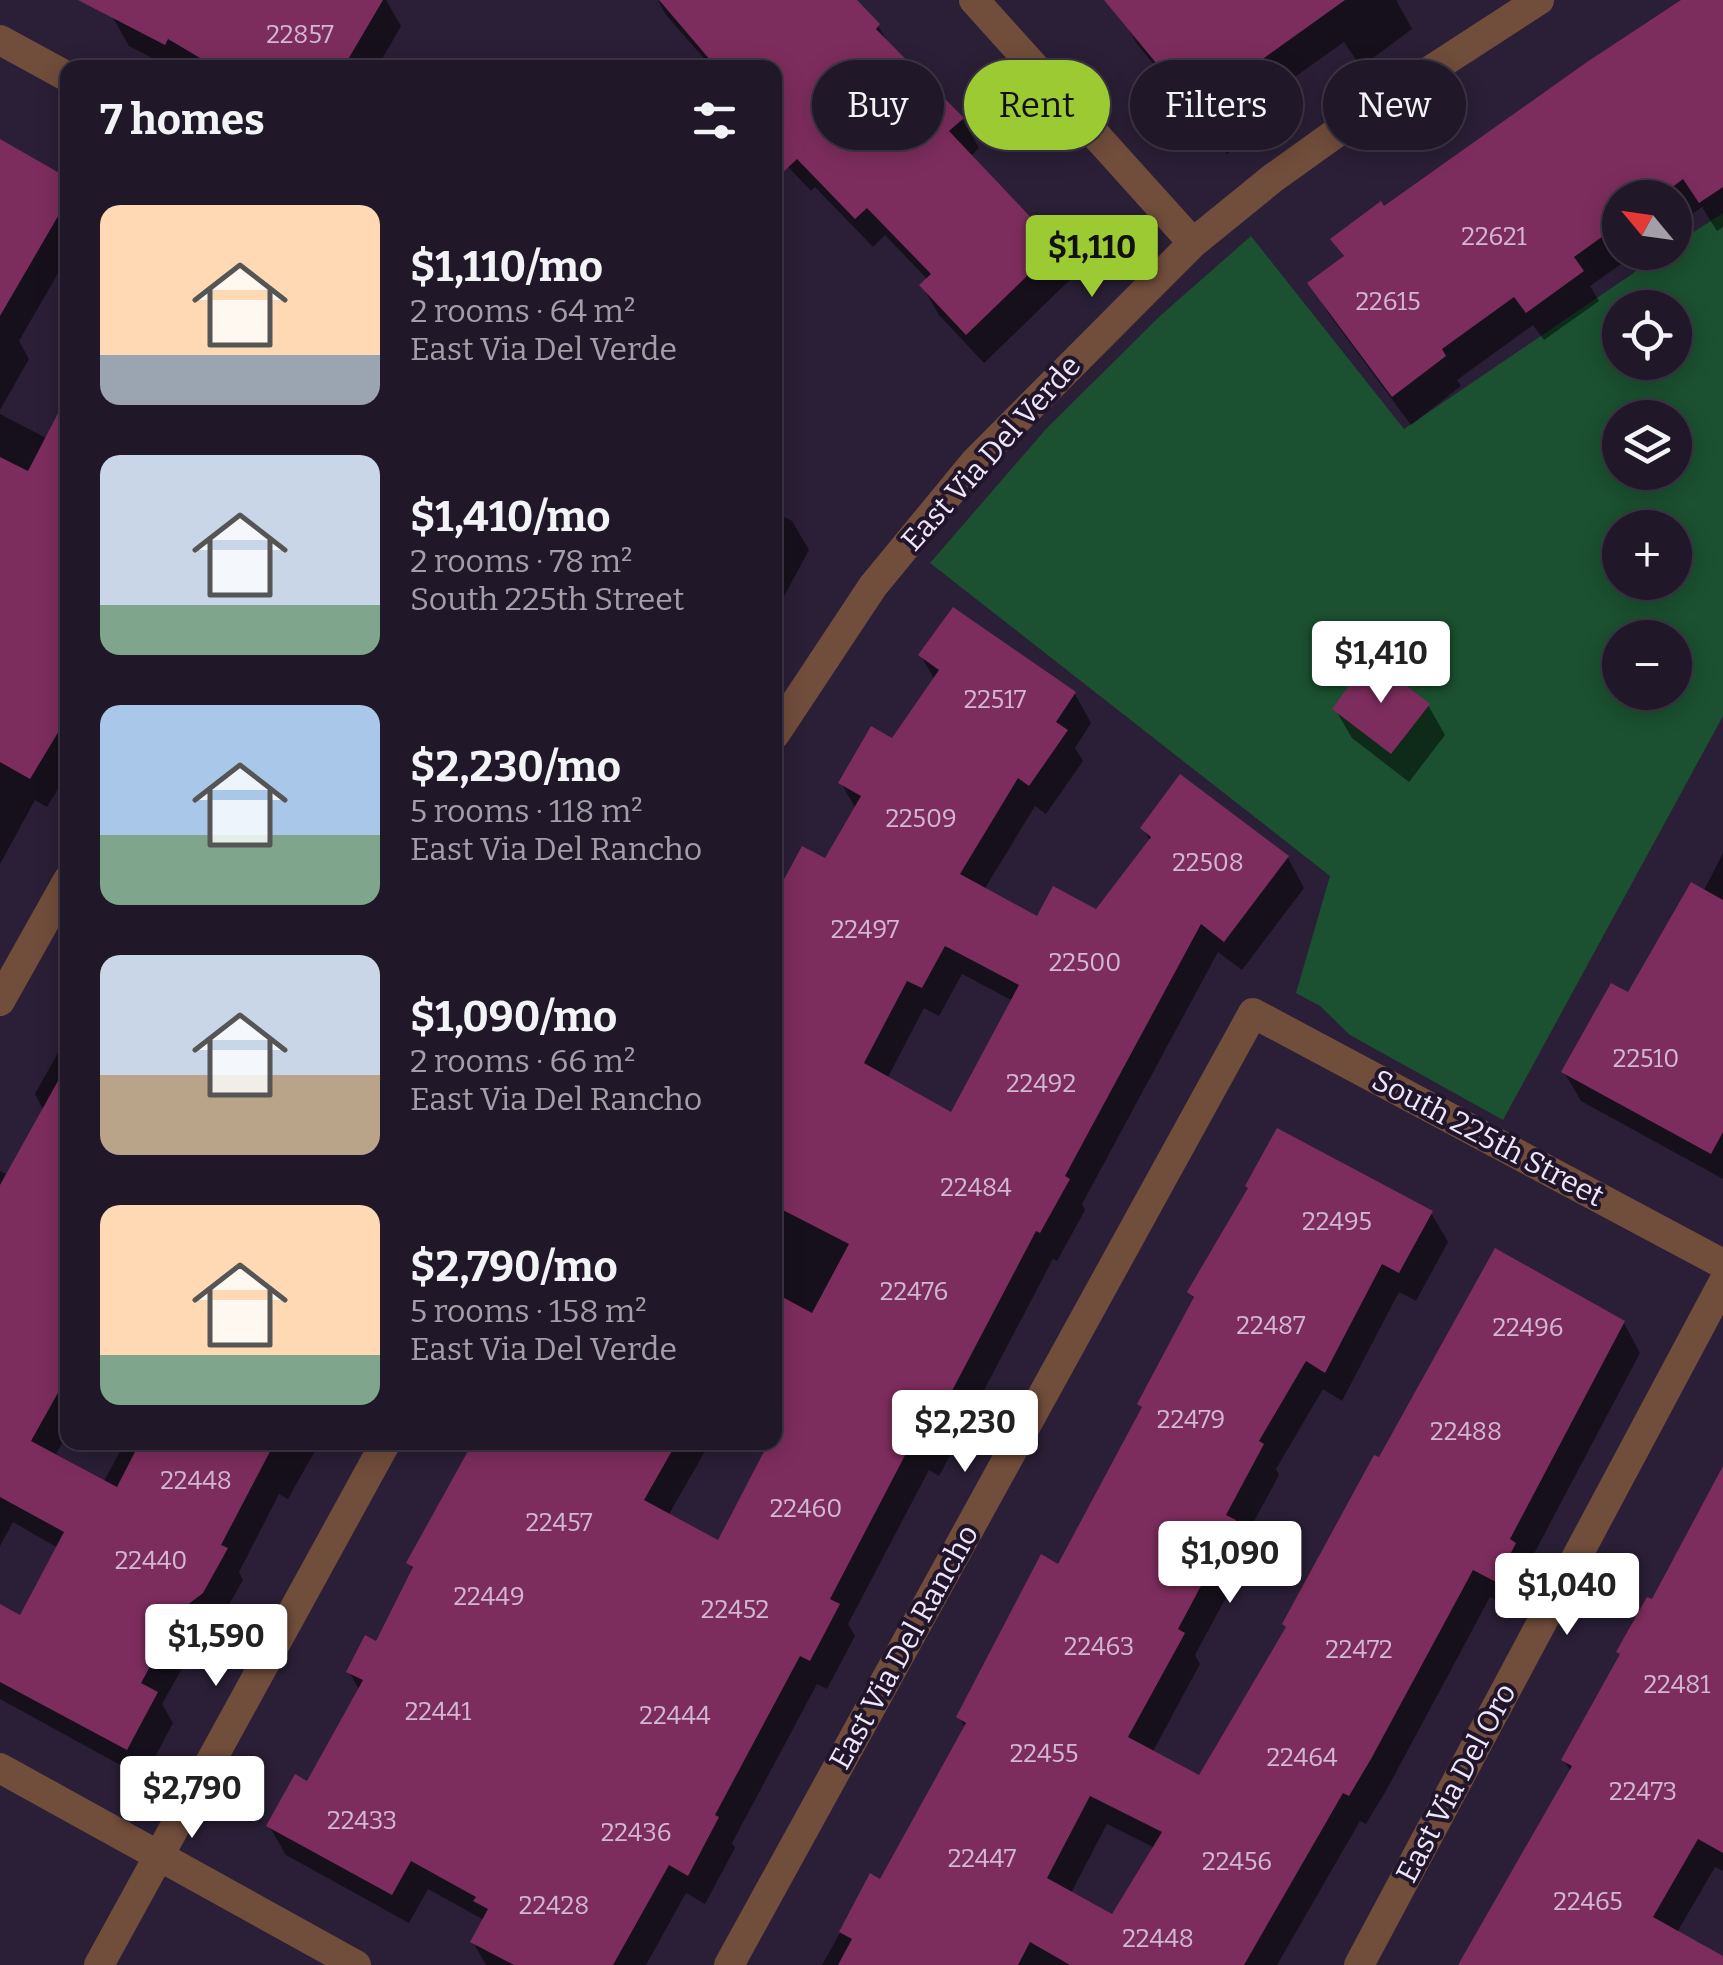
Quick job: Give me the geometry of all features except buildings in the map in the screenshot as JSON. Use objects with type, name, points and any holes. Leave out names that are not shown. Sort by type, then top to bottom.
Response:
[{"type":"street","points":[[974,0],[1193,242]]},
{"type":"street","name":"East Via Del Verde","points":[[782,724],[874,586],[975,462],[1193,242],[1354,120],[1539,0]]},
{"type":"street","points":[[0,40],[60,73]]},
{"type":"street","points":[[0,1001],[60,894]]},
{"type":"street","name":"South 225th Street","points":[[1253,1013],[1723,1264]]},
{"type":"street","name":"East Via Del Rancho","points":[[729,1965],[1253,1013]]},
{"type":"street","name":"East Via Del Oro","points":[[1358,1965],[1723,1283]]},
{"type":"street","points":[[99,1965],[382,1450]]},
{"type":"street","points":[[0,1768],[356,1965]]},
{"type":"green space","points":[[1723,213],[1723,716],[1503,1120],[1350,1035],[1320,1006],[1296,993],[1330,876],[930,563],[1046,429],[1160,316],[1251,236],[1404,429],[1602,294],[1602,380],[1692,380],[1692,290],[1609,290],[1638,270],[1692,270],[1692,233]]}]
